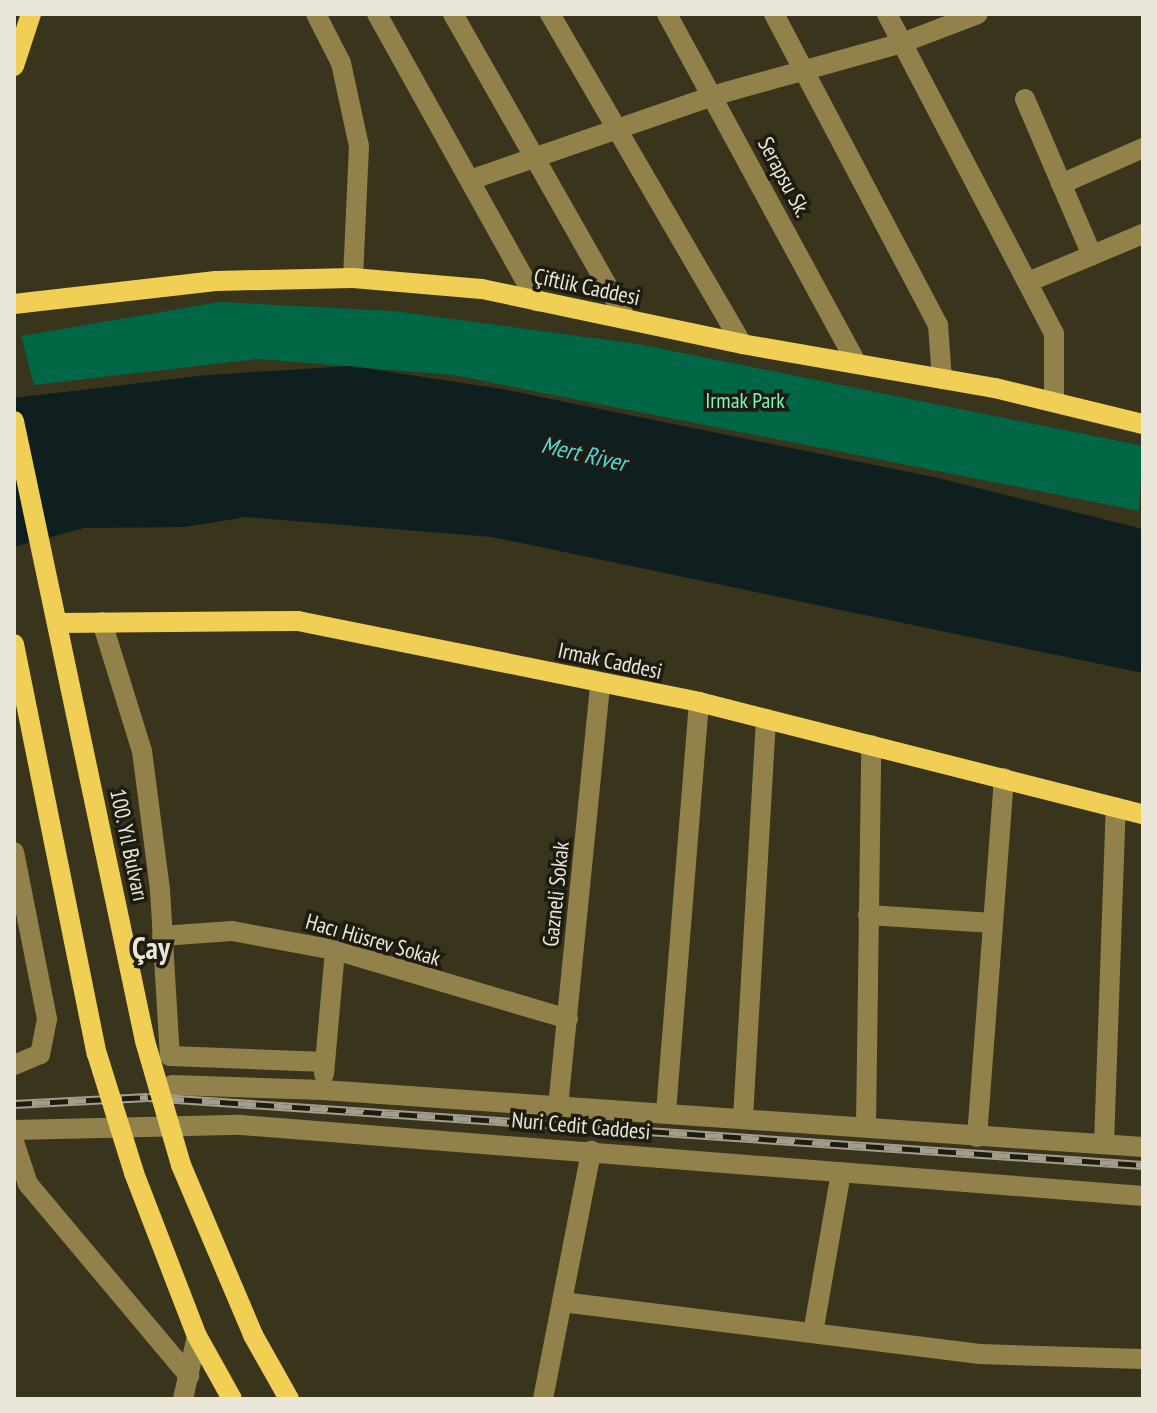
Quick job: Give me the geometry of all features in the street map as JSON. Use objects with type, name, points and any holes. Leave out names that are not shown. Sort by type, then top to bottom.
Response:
[{"type":"main road","points":[[14,66],[31,14]]},
{"type":"main road","name":"Çiftlik Caddesi","points":[[14,304],[216,281],[353,278],[482,289],[742,344],[942,379],[1143,424]]},
{"type":"main road","name":"100. Yıl Bulvarı","points":[[14,421],[145,1041],[181,1165],[253,1335],[289,1399]]},
{"type":"main road","name":"Irmak Caddesi","points":[[59,623],[298,621],[508,662],[600,686],[699,702],[1143,814]]},
{"type":"main road","points":[[14,644],[97,1054],[134,1173],[197,1336],[232,1399]]},
{"type":"street","points":[[316,14],[341,63],[359,146],[353,278]]},
{"type":"street","points":[[377,14],[537,301]]},
{"type":"street","points":[[453,14],[626,319]]},
{"type":"street","points":[[550,14],[742,344]]},
{"type":"street","name":"Serapsu Sk.","points":[[667,14],[857,364]]},
{"type":"street","points":[[774,14],[938,325],[942,379]]},
{"type":"street","points":[[887,14],[1054,333],[1054,402]]},
{"type":"street","points":[[470,180],[712,96],[803,68],[902,43],[978,14]]},
{"type":"street","points":[[1025,99],[1092,255]]},
{"type":"street","points":[[1061,184],[1143,148]]},
{"type":"street","points":[[1028,282],[1143,234]]},
{"type":"street","points":[[102,622],[142,751],[162,936],[170,1056],[325,1062]]},
{"type":"street","name":"Gazneli Sokak","points":[[558,1107],[600,686]]},
{"type":"street","points":[[666,1112],[699,702]]},
{"type":"street","points":[[743,1118],[766,719]]},
{"type":"street","points":[[866,1126],[871,745]]},
{"type":"street","points":[[977,1137],[1004,778]]},
{"type":"street","points":[[1104,1144],[1116,807]]},
{"type":"street","points":[[14,852],[47,1019],[40,1054],[14,1065]]},
{"type":"street","points":[[868,915],[993,923]]},
{"type":"street","name":"Hacı Hüsrev Sokak","points":[[162,936],[232,931],[335,950],[568,1019]]},
{"type":"street","points":[[323,1090],[335,950]]},
{"type":"street","name":"Nuri Cedit Caddesi","points":[[172,1085],[323,1090],[1143,1147]]},
{"type":"street","name":"Nuri Cedit Caddesi","points":[[14,1130],[241,1125],[1143,1196]]},
{"type":"street","points":[[14,1142],[28,1184],[189,1376]]},
{"type":"street","points":[[543,1399],[591,1151]]},
{"type":"street","points":[[813,1333],[841,1172]]},
{"type":"street","points":[[562,1302],[980,1354],[1143,1359]]},
{"type":"street","points":[[183,1399],[197,1336]]},
{"type":"green space","name":"Irmak Park","points":[[220,302],[393,311],[638,344],[1143,446],[1139,511],[453,375],[259,359],[34,385],[21,336]]},
{"type":"water","name":"Mert River","points":[[351,366],[502,389],[938,478],[1143,529],[1143,673],[492,537],[246,517],[185,527],[84,528],[14,547],[14,398],[207,375]]},
{"type":"railway","points":[[14,1104],[148,1097],[1143,1165]]},
{"type":"district","name":"Çay","points":[[151,948]]}]
